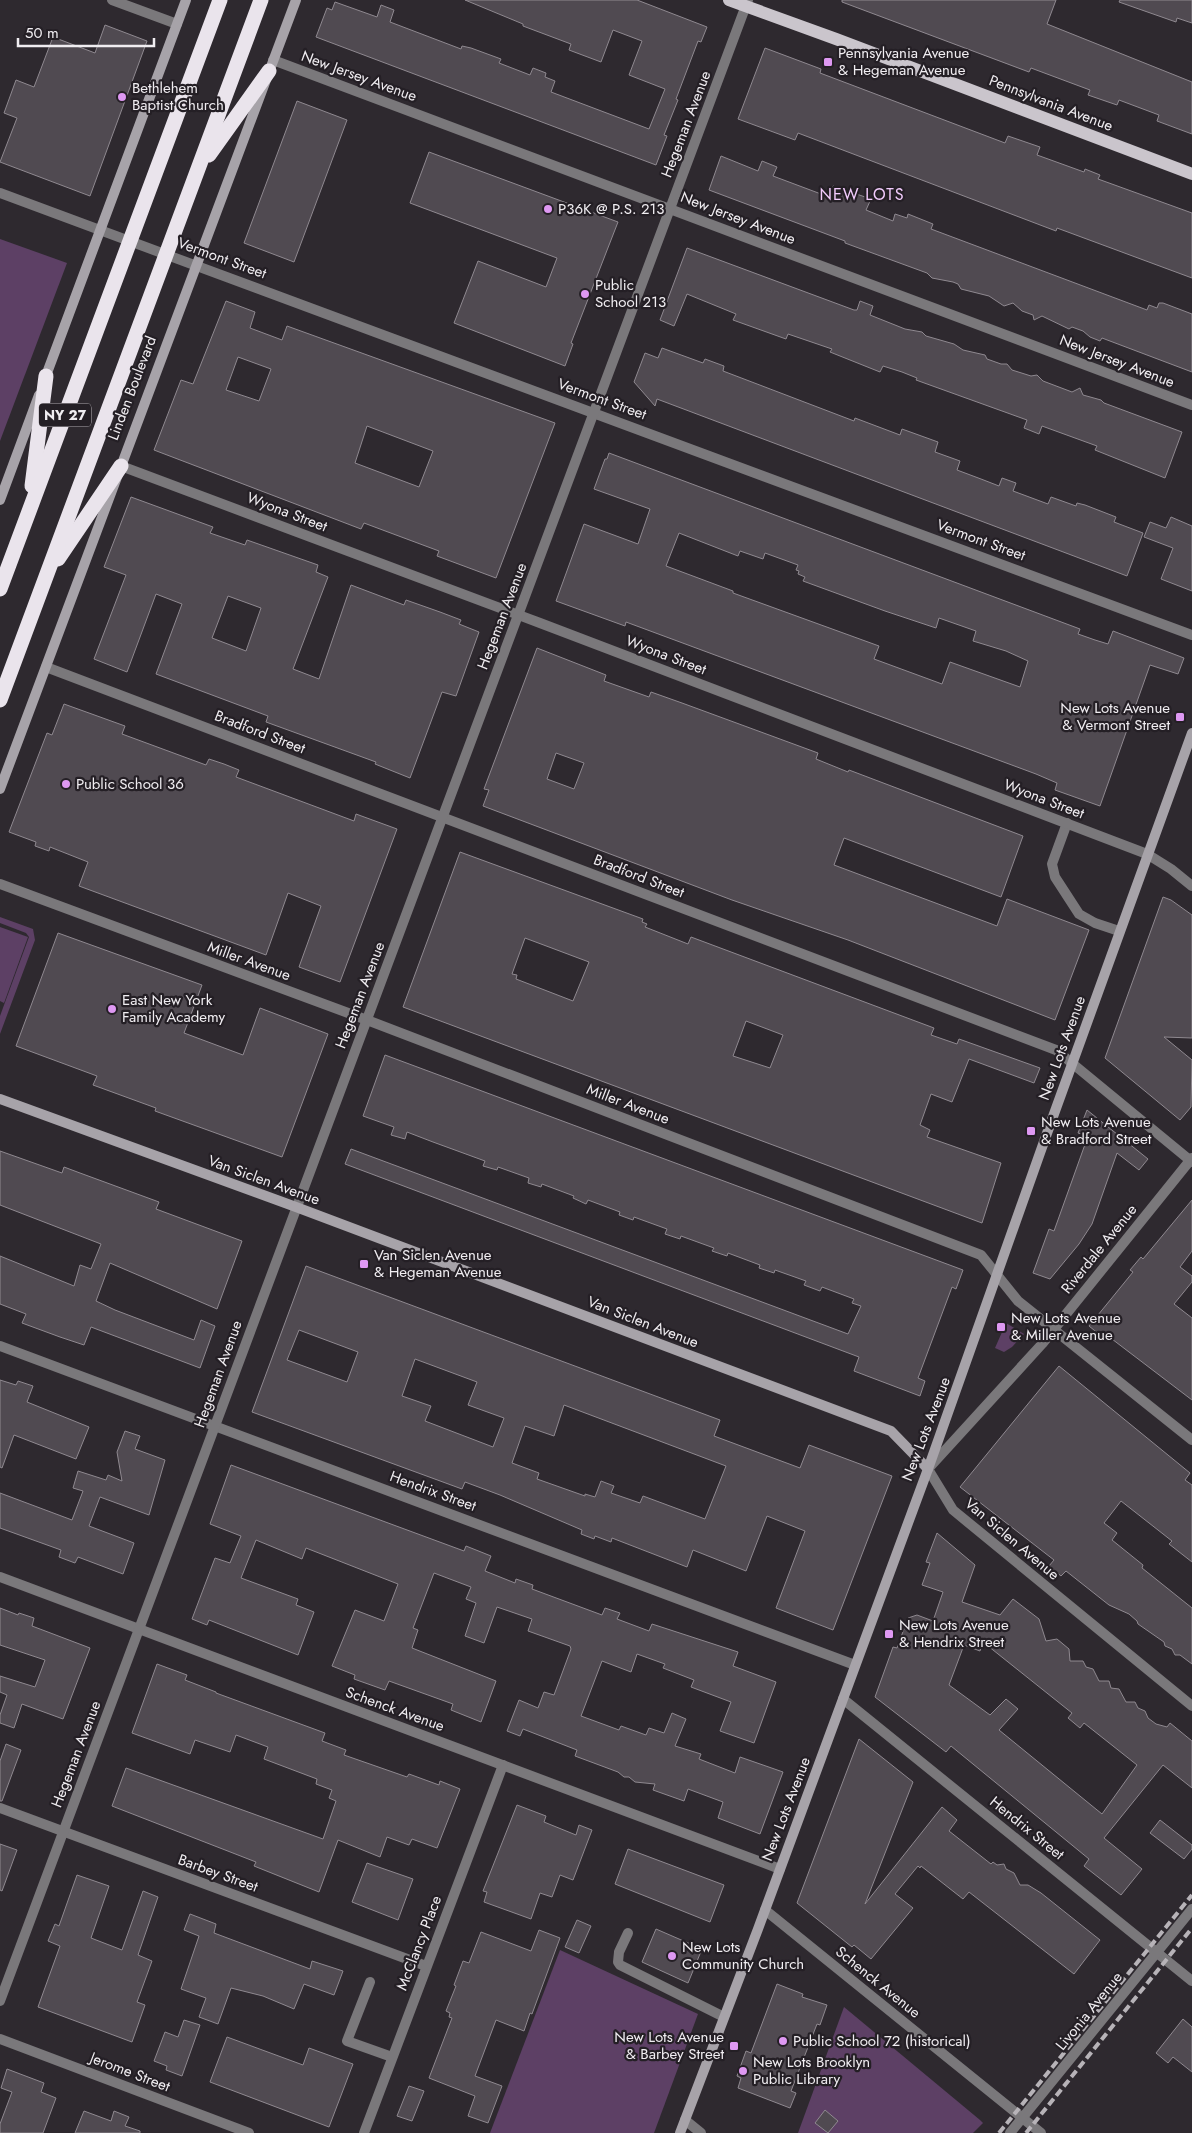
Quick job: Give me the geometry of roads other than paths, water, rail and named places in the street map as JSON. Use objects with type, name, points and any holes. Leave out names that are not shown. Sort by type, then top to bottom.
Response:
[{"type":"highway","name":"NY 27","points":[[0,589],[220,0]]},
{"type":"highway","name":"Linden Boulevard","points":[[0,700],[261,0]]},
{"type":"highway","points":[[198,170],[271,66]]},
{"type":"highway","points":[[30,510],[46,376]]},
{"type":"highway","points":[[45,579],[121,466]]},
{"type":"main road","name":"Pennsylvania Avenue","points":[[730,0],[747,3],[1192,174]]},
{"type":"street","points":[[112,0],[177,24]]},
{"type":"street","points":[[0,500],[186,0]]},
{"type":"street","name":"Linden Boulevard","points":[[0,789],[296,0]]},
{"type":"street","name":"Hegeman Avenue","points":[[0,2000],[747,3]]},
{"type":"street","name":"New Jersey Avenue","points":[[271,66],[670,209],[1192,405]]},
{"type":"street","name":"Vermont Street","points":[[0,194],[197,265],[1192,635]]},
{"type":"street","name":"Wyona Street","points":[[121,466],[1147,854],[1171,868],[1192,886]]},
{"type":"street","name":"Bradford Street","points":[[46,667],[1056,1050],[1191,1160]]},
{"type":"street","name":"New Lots Avenue","points":[[680,2133],[844,1699],[1192,733]]},
{"type":"street","points":[[1067,823],[1052,864],[1055,877],[1080,914],[1095,923],[1120,931]]},
{"type":"street","name":"Miller Avenue","points":[[0,884],[366,1020],[981,1255],[1018,1300],[1192,1440]]},
{"type":"street","name":"Van Siclen Avenue","points":[[0,1099],[296,1207],[891,1431],[928,1469],[953,1510],[1192,1706]]},
{"type":"street","name":"Riverdale Avenue","points":[[928,1469],[989,1404],[1053,1329],[1191,1160]]},
{"type":"street","name":"Hendrix Street","points":[[0,1346],[855,1665]]},
{"type":"street","name":"Schenck Avenue","points":[[0,1577],[780,1868]]},
{"type":"street","name":"Hendrix Street","points":[[844,1699],[1192,1981]]},
{"type":"street","name":"McClancy Place","points":[[364,2133],[503,1765]]},
{"type":"street","name":"Barbey Street","points":[[0,1808],[426,1966]]},
{"type":"street","name":"Livonia Avenue","points":[[1010,2133],[1192,1909]]},
{"type":"street","name":"Schenck Avenue","points":[[765,1910],[1041,2133]]},
{"type":"street","points":[[628,1933],[618,1957],[620,1965],[724,2017]]},
{"type":"street","points":[[370,1982],[347,2041],[392,2057]]},
{"type":"street","name":"Jerome Street","points":[[0,2039],[249,2133]]},
{"type":"street","points":[[685,2120],[701,2133]]},
{"type":"railway","points":[[999,2133],[1192,1895]]},
{"type":"railway","points":[[1026,2133],[1192,1928]]},
{"type":"place","name":"Pennsylvania Avenue & Hegeman Avenue","points":[[828,62]]},
{"type":"place","name":"Bethlehem Baptist Church","points":[[122,97]]},
{"type":"place","name":"P36K @ P.S. 213","points":[[548,209]]},
{"type":"place","name":"Public School 213","points":[[585,294]]},
{"type":"place","name":"New Lots Avenue & Vermont Street","points":[[1180,717]]},
{"type":"place","name":"Public School 36","points":[[66,784]]},
{"type":"place","name":"East New York Family Academy","points":[[112,1009]]},
{"type":"place","name":"New Lots Avenue & Bradford Street","points":[[1031,1131]]},
{"type":"place","name":"Van Siclen Avenue & Hegeman Avenue","points":[[364,1264]]},
{"type":"place","name":"New Lots Avenue & Miller Avenue","points":[[1001,1327]]},
{"type":"place","name":"New Lots Avenue & Hendrix Street","points":[[889,1634]]},
{"type":"place","name":"New Lots Community Church","points":[[672,1956]]},
{"type":"place","name":"Public School 72 (historical)","points":[[783,2041]]},
{"type":"place","name":"New Lots Avenue & Barbey Street","points":[[734,2046]]},
{"type":"place","name":"New Lots Brooklyn Public Library","points":[[743,2071]]},
{"type":"district","name":"NEW LOTS","points":[[862,194]]}]
